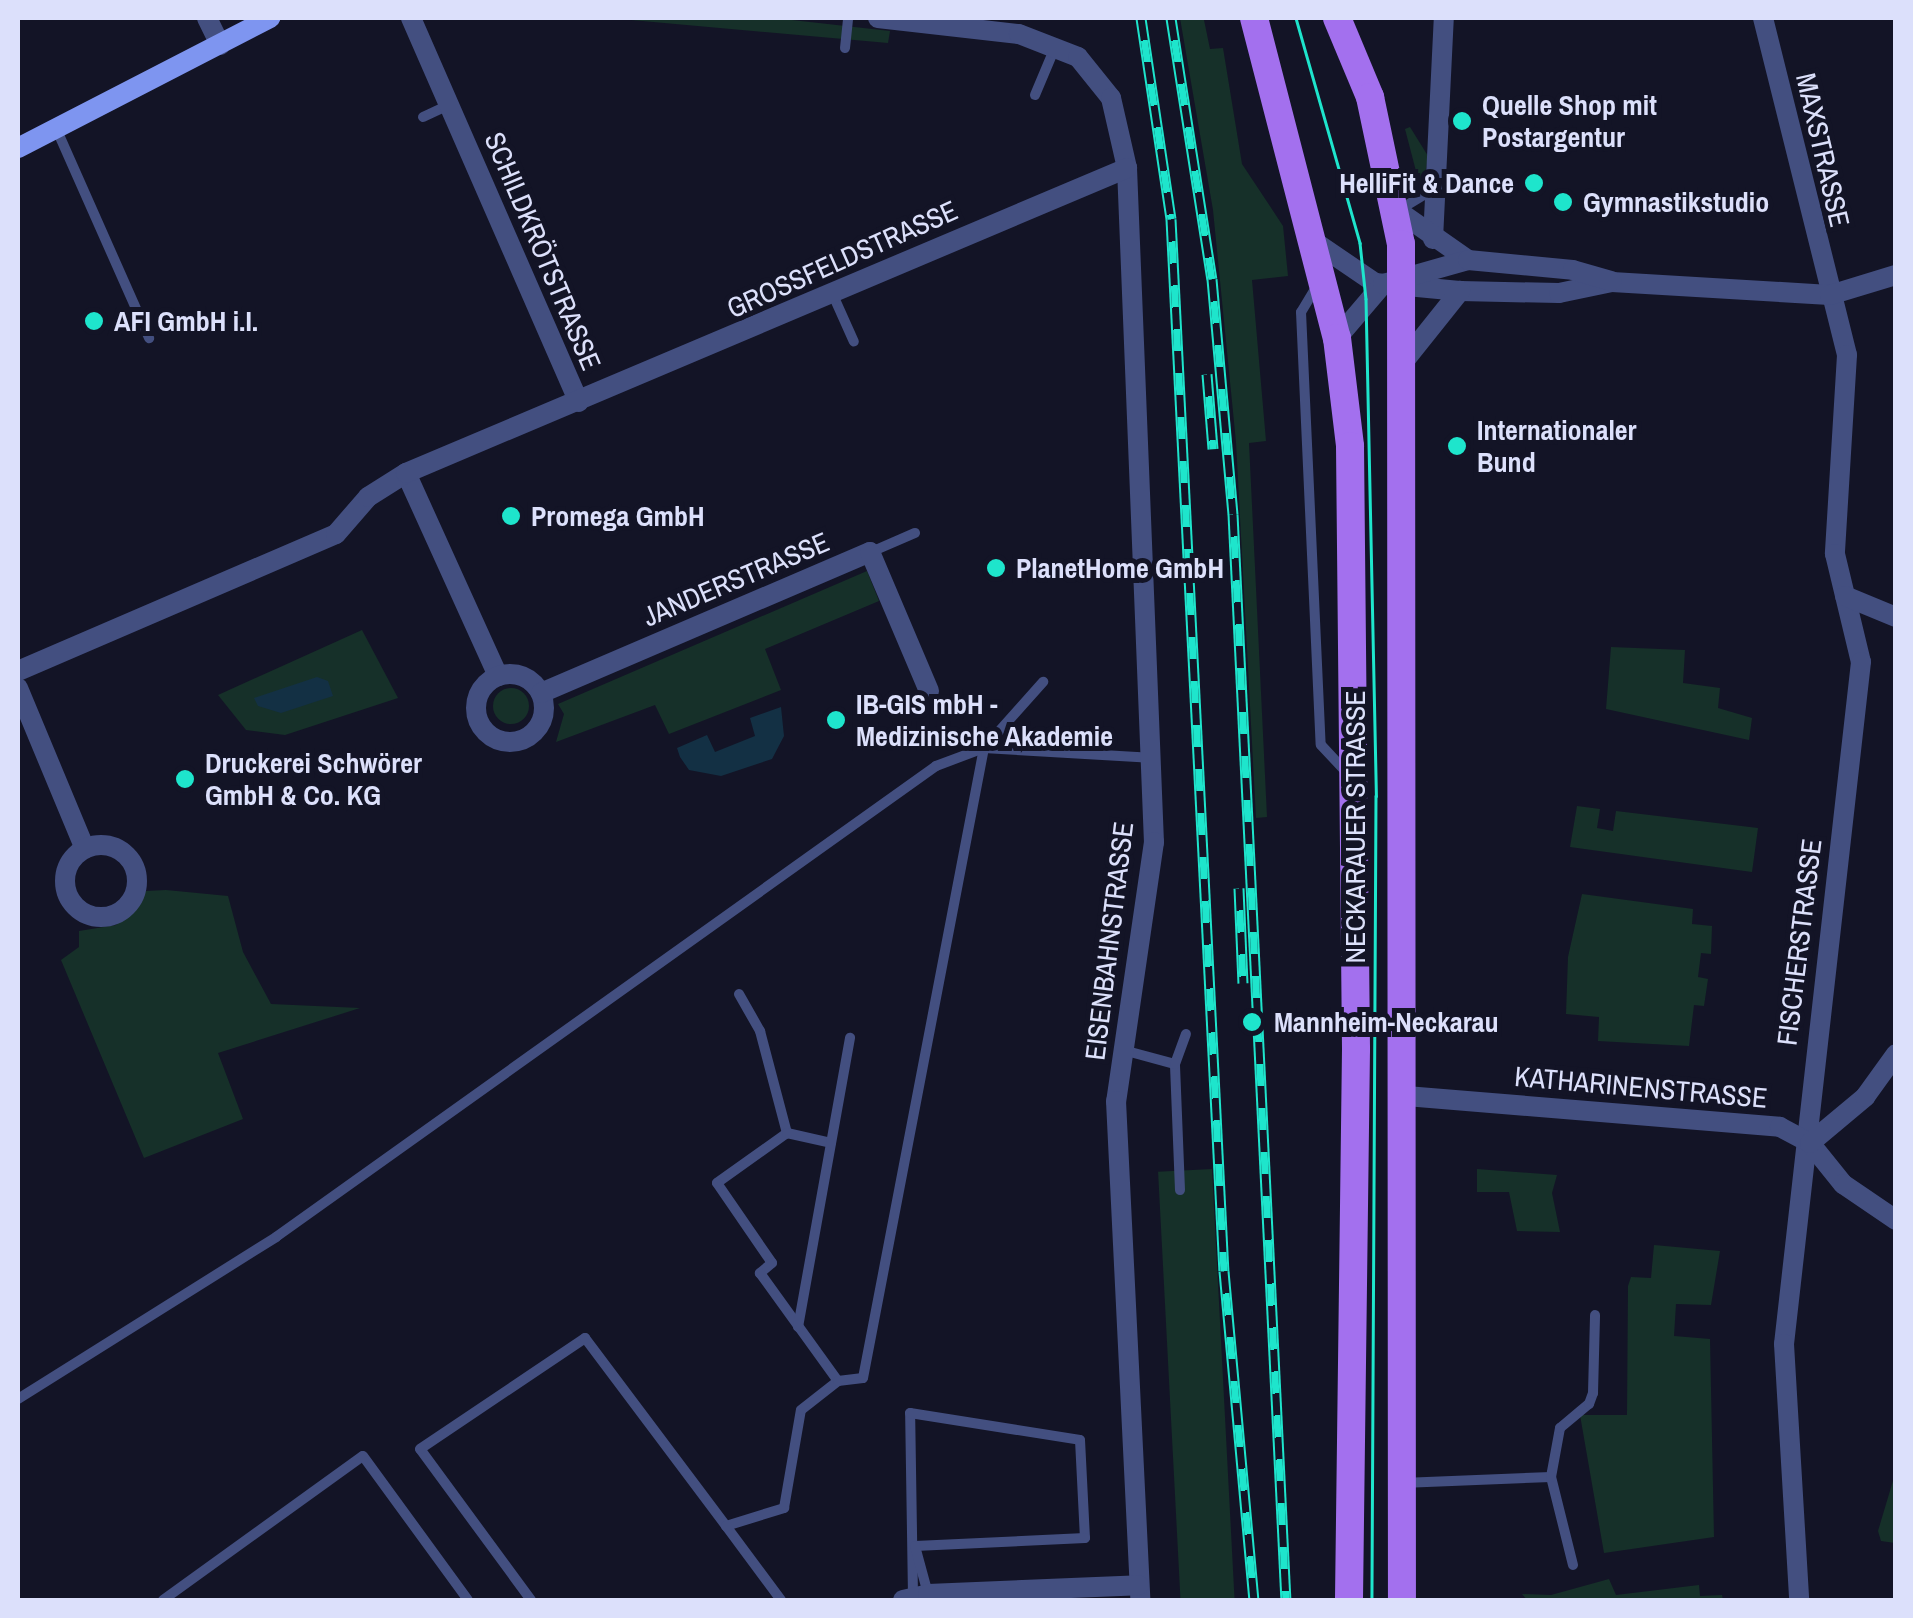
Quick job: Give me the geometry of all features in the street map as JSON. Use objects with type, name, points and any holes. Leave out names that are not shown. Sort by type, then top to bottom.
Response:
[{"type":"main road","points":[[18,148],[220,44],[237,26],[270,18]]},
{"type":"main road","name":"NECKARAUER STRASSE","points":[[1254,18],[1337,338],[1354,522],[1349,1600]]},
{"type":"main road","name":"NECKARAUER STRASSE","points":[[1337,18],[1370,97],[1398,211],[1395,282],[1406,1096],[1399,1483],[1402,1600]]},
{"type":"street","points":[[208,18],[220,44]]},
{"type":"street","name":"SCHILDKRÖTSTRASSE","points":[[18,671],[336,534],[368,496],[406,473],[579,402],[411,18]]},
{"type":"street","points":[[422,41],[426,18]]},
{"type":"street","points":[[878,18],[1056,44]]},
{"type":"street","points":[[1434,240],[1444,18]]},
{"type":"street","name":"MAXSTRASSE","points":[[1763,18],[1830,294]]},
{"type":"street","name":"EISENBAHNSTRASSE","points":[[1056,44],[1078,57],[1111,98],[1127,168],[1154,842],[1116,1101],[1140,1593]]},
{"type":"street","name":"GROSSFELDSTRASSE","points":[[579,402],[1127,168]]},
{"type":"street","points":[[1398,211],[1434,240],[1468,260]]},
{"type":"street","points":[[1309,238],[1395,282],[1460,291],[1558,293],[1612,282]]},
{"type":"street","points":[[1337,338],[1395,282],[1468,260],[1573,270],[1612,282],[1830,294],[1895,276]]},
{"type":"street","points":[[1398,371],[1424,328],[1460,291]]},
{"type":"street","name":"FISCHERSTRASSE","points":[[1799,1600],[1784,1344],[1810,1143],[1812,1060],[1861,662],[1836,554],[1847,354],[1830,294]]},
{"type":"street","points":[[406,473],[498,676]]},
{"type":"street","name":"JANDERSTRASSE","points":[[540,693],[870,552],[929,691]]},
{"type":"street","points":[[1845,596],[1896,617]]},
{"type":"street","points":[[498,676],[522,676],[540,693],[538,726],[524,739],[502,741],[484,729],[476,704],[498,676]]},
{"type":"street","points":[[18,688],[84,849]]},
{"type":"street","points":[[1810,1143],[1865,1097],[1896,1054]]},
{"type":"street","name":"KATHARINENSTRASSE","points":[[1406,1096],[1780,1126],[1810,1143],[1843,1184],[1896,1220]]},
{"type":"street","points":[[914,1597],[1140,1593]]},
{"type":"lane","points":[[846,48],[848,18]]},
{"type":"lane","points":[[1035,94],[1056,44]]},
{"type":"lane","points":[[423,116],[450,104]]},
{"type":"lane","points":[[56,128],[148,338]]},
{"type":"lane","points":[[1398,211],[1439,186]]},
{"type":"lane","points":[[1322,280],[1301,312],[1321,745],[1354,782]]},
{"type":"lane","points":[[833,295],[854,342]]},
{"type":"lane","points":[[870,552],[915,533]]},
{"type":"lane","points":[[726,1526],[784,1508],[801,1410],[838,1381],[863,1378],[984,748],[1043,682]]},
{"type":"lane","points":[[18,1399],[276,1238],[936,766],[984,748],[1151,758]]},
{"type":"lane","points":[[739,994],[760,1031],[787,1133]]},
{"type":"lane","points":[[1180,1190],[1175,1064],[1186,1034]]},
{"type":"lane","points":[[798,1326],[850,1038]]},
{"type":"lane","points":[[1122,1050],[1175,1064]]},
{"type":"lane","points":[[787,1133],[717,1184],[772,1263],[760,1273],[838,1381]]},
{"type":"lane","points":[[787,1133],[831,1144]]},
{"type":"lane","points":[[1573,1564],[1550,1476],[1560,1428],[1589,1404],[1593,1393],[1596,1314]]},
{"type":"lane","points":[[532,1600],[420,1450],[585,1338],[781,1600]]},
{"type":"lane","points":[[914,1597],[910,1414],[1080,1440],[1086,1538],[915,1546]]},
{"type":"lane","points":[[163,1600],[364,1456],[468,1600]]},
{"type":"lane","points":[[1399,1483],[1550,1476]]},
{"type":"green space","points":[[609,18],[774,18],[890,31],[888,43]]},
{"type":"green space","points":[[1180,18],[1215,18],[1204,20],[1210,49],[1223,48],[1242,164],[1283,226],[1288,276],[1252,280],[1266,441],[1249,443],[1267,817],[1256,818],[1236,442],[1213,210]]},
{"type":"green space","points":[[1410,127],[1428,156],[1422,194],[1405,129]]},
{"type":"green space","points":[[867,571],[879,601],[765,649],[781,690],[669,734],[655,705],[556,742],[564,714],[558,704]]},
{"type":"green space","points":[[362,630],[398,698],[285,735],[246,730],[218,695]]},
{"type":"green space","points":[[1611,647],[1685,650],[1683,683],[1720,688],[1718,708],[1752,718],[1749,740],[1606,709]]},
{"type":"green space","points":[[511,688],[524,693],[529,706],[524,719],[511,724],[498,719],[493,706],[498,693]]},
{"type":"green space","points":[[1577,806],[1600,809],[1597,828],[1613,831],[1616,811],[1758,828],[1752,872],[1570,847]]},
{"type":"green space","points":[[146,891],[228,896],[243,952],[271,1004],[360,1008],[218,1053],[243,1119],[144,1158],[61,960],[79,947],[79,931],[116,925]]},
{"type":"green space","points":[[1582,894],[1693,909],[1692,924],[1712,926],[1711,954],[1701,953],[1698,977],[1708,979],[1704,1006],[1694,1005],[1689,1046],[1598,1041],[1599,1017],[1566,1014],[1568,957]]},
{"type":"green space","points":[[1212,1169],[1235,1600],[1181,1600],[1158,1172]]},
{"type":"green space","points":[[1477,1169],[1557,1175],[1552,1193],[1560,1232],[1517,1231],[1509,1192],[1477,1192]]},
{"type":"green space","points":[[1654,1245],[1720,1251],[1711,1305],[1676,1304],[1674,1336],[1710,1339],[1714,1537],[1604,1553],[1580,1415],[1627,1415],[1628,1286],[1631,1277],[1651,1278]]},
{"type":"green space","points":[[1895,1474],[1895,1543],[1881,1541],[1878,1531]]},
{"type":"green space","points":[[1609,1579],[1616,1595],[1699,1585],[1700,1596],[1722,1595],[1723,1600],[1527,1600],[1522,1594],[1551,1595]]},
{"type":"water","points":[[317,677],[328,681],[333,696],[281,713],[258,706],[254,698]]},
{"type":"water","points":[[781,707],[784,736],[772,759],[721,776],[689,770],[680,757],[677,748],[707,735],[715,752],[755,736],[750,718]]},
{"type":"tram line","points":[[1296,18],[1360,243],[1366,299],[1376,796],[1372,1600]]},
{"type":"railway","points":[[1141,18],[1171,219],[1224,1271],[1254,1600]]},
{"type":"railway","points":[[1171,18],[1212,279],[1233,514],[1286,1600]]},
{"type":"railway","points":[[1207,374],[1213,449]]},
{"type":"railway","points":[[1239,888],[1243,983]]},
{"type":"place","name":"Quelle Shop mit Postargentur","points":[[1462,121]]},
{"type":"place","name":"HelliFit & Dance","points":[[1534,183]]},
{"type":"place","name":"Gymnastikstudio","points":[[1563,202]]},
{"type":"place","name":"AFI GmbH i.I.","points":[[94,321]]},
{"type":"place","name":"Internationaler Bund","points":[[1457,446]]},
{"type":"place","name":"Promega GmbH","points":[[511,516]]},
{"type":"place","name":"PlanetHome GmbH","points":[[996,568]]},
{"type":"place","name":"IB-GIS mbH - Medizinische Akademie","points":[[836,720]]},
{"type":"place","name":"Druckerei Schwörer GmbH & Co. KG","points":[[185,779]]},
{"type":"place","name":"Mannheim-Neckarau","points":[[1252,1022]]}]
